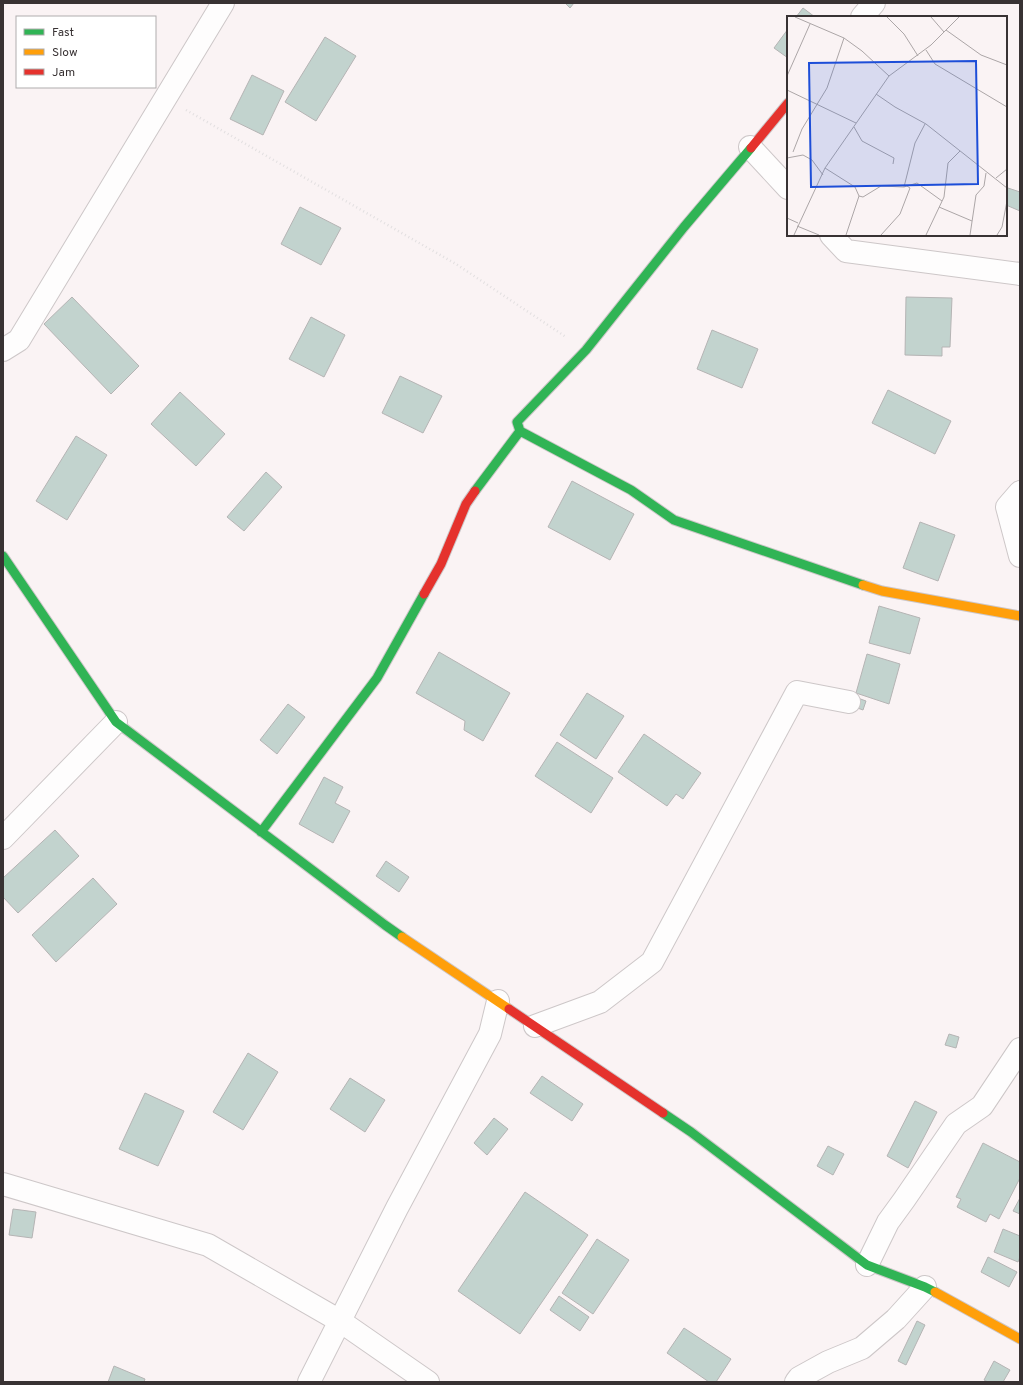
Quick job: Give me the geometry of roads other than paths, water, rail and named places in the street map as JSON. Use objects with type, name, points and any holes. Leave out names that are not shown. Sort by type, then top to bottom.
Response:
[{"type":"street","points":[[3,350],[19,340],[223,3]]},
{"type":"street","points":[[863,16],[874,3]]},
{"type":"street","points":[[787,104],[684,227],[586,350],[517,422],[520,431],[631,490],[674,520],[882,591],[1020,616]]},
{"type":"street","points":[[750,147],[787,187]]},
{"type":"street","points":[[832,236],[846,251],[1020,274]]},
{"type":"street","points":[[261,832],[377,678],[441,564],[466,504],[520,431]]},
{"type":"street","points":[[1020,492],[1007,506],[1020,556]]},
{"type":"street","points":[[3,556],[116,722],[385,925],[691,1132],[867,1265],[925,1287],[1020,1339]]},
{"type":"street","points":[[535,1026],[600,1002],[652,962],[797,692],[849,702]]},
{"type":"street","points":[[3,838],[116,722]]},
{"type":"street","points":[[309,1382],[398,1208],[490,1034],[498,1002]]},
{"type":"street","points":[[867,1265],[888,1222],[956,1124],[982,1106],[1020,1049]]},
{"type":"street","points":[[3,1184],[208,1245],[340,1321],[428,1382]]},
{"type":"street","points":[[796,1382],[799,1378],[828,1362],[862,1348],[896,1319],[925,1287]]}]
